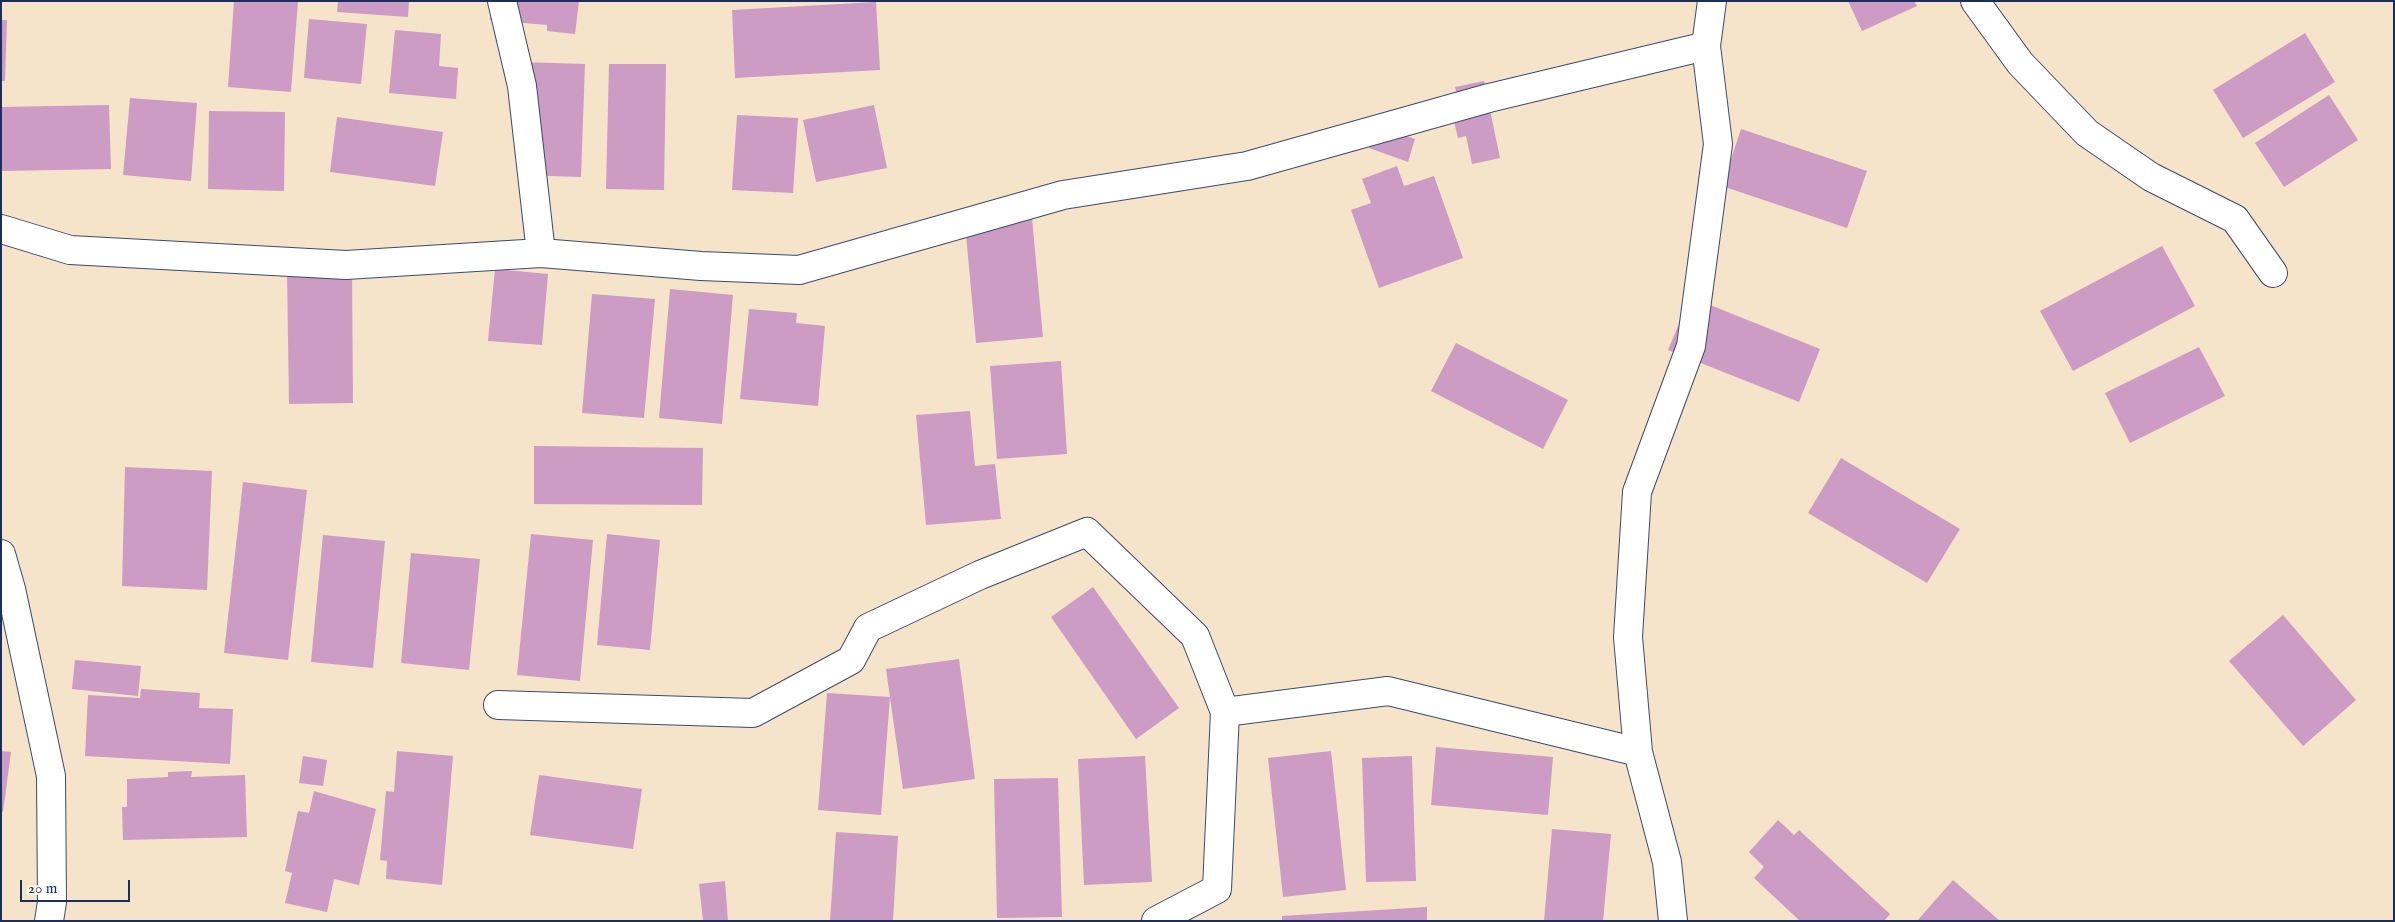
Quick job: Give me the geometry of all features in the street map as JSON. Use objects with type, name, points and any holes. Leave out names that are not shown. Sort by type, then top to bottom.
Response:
[{"type":"street","points":[[502,1],[522,86],[541,253]]},
{"type":"street","points":[[1673,921],[1667,862],[1638,752],[1628,637],[1638,492],[1691,346],[1718,144],[1706,46],[1712,1]]},
{"type":"street","points":[[1975,1],[2020,63],[2087,133],[2151,177],[2235,219],[2273,273]]},
{"type":"street","points":[[1,229],[70,250],[346,265],[541,253],[701,266],[798,270],[1063,195],[1247,166],[1489,98],[1706,46]]},
{"type":"street","points":[[498,705],[753,713],[851,660],[868,628],[980,575],[1087,532],[1195,636],[1225,712],[1217,889],[1156,921]]},
{"type":"street","points":[[1,554],[11,589],[51,776],[52,902],[49,921]]},
{"type":"street","points":[[1225,712],[1388,692],[1638,752]]},
{"type":"building","points":[[234,1],[298,1],[291,92],[228,87]]},
{"type":"building","points":[[338,1],[409,1],[408,17],[337,12]]},
{"type":"building","points":[[492,1],[579,1],[575,34],[547,31],[547,25],[490,20]]},
{"type":"building","points":[[1848,1],[1914,1],[1917,6],[1862,31]]},
{"type":"building","points":[[876,2],[880,70],[735,78],[732,10]]},
{"type":"building","points":[[309,19],[367,24],[361,84],[304,78]]},
{"type":"building","points":[[1,20],[7,20],[5,81],[1,81]]},
{"type":"building","points":[[395,30],[441,34],[439,66],[458,68],[456,99],[389,93]]},
{"type":"building","points":[[2305,33],[2335,82],[2243,138],[2213,90]]},
{"type":"building","points":[[522,62],[585,64],[581,177],[519,175]]},
{"type":"building","points":[[609,64],[666,64],[664,190],[606,189]]},
{"type":"building","points":[[1484,81],[1500,158],[1472,164],[1466,136],[1458,138],[1452,113],[1461,111],[1455,87]]},
{"type":"building","points":[[2329,95],[2358,140],[2284,187],[2255,143]]},
{"type":"building","points":[[130,98],[197,103],[191,181],[123,175]]},
{"type":"building","points":[[109,105],[111,169],[1,171],[1,107]]},
{"type":"building","points":[[874,105],[887,168],[816,182],[803,120]]},
{"type":"building","points":[[209,111],[285,112],[284,191],[208,189]]},
{"type":"building","points":[[737,115],[798,118],[793,193],[732,190]]},
{"type":"building","points":[[337,117],[443,132],[435,186],[330,172]]},
{"type":"building","points":[[1376,125],[1415,139],[1408,162],[1369,148]]},
{"type":"building","points":[[1741,129],[1867,171],[1847,228],[1722,186]]},
{"type":"building","points":[[1397,166],[1404,186],[1434,176],[1463,258],[1379,288],[1351,210],[1371,203],[1362,179]]},
{"type":"building","points":[[1032,218],[1043,337],[976,343],[965,224]]},
{"type":"building","points":[[2162,246],[2195,306],[2073,371],[2040,311]]},
{"type":"building","points":[[495,269],[548,274],[542,345],[488,341]]},
{"type":"building","points":[[352,270],[353,403],[289,404],[287,271]]},
{"type":"building","points":[[670,289],[733,295],[722,424],[659,418]]},
{"type":"building","points":[[592,294],[655,299],[644,418],[582,413]]},
{"type":"building","points":[[1690,297],[1820,349],[1799,402],[1668,350]]},
{"type":"building","points":[[749,309],[797,313],[796,323],[825,326],[818,406],[740,399]]},
{"type":"building","points":[[1456,343],[1568,400],[1543,449],[1431,391]]},
{"type":"building","points":[[2199,347],[2225,396],[2130,443],[2105,393]]},
{"type":"building","points":[[1061,361],[1067,454],[997,459],[990,366]]},
{"type":"building","points":[[970,411],[975,466],[995,464],[1001,519],[926,525],[916,415]]},
{"type":"building","points":[[534,446],[703,448],[702,505],[534,504]]},
{"type":"building","points":[[1841,458],[1960,529],[1927,583],[1808,513]]},
{"type":"building","points":[[125,467],[212,471],[207,590],[122,586]]},
{"type":"building","points":[[243,482],[307,490],[288,660],[224,653]]},
{"type":"building","points":[[531,534],[593,540],[580,681],[517,675]]},
{"type":"building","points":[[607,534],[660,540],[650,650],[597,645]]},
{"type":"building","points":[[323,535],[385,541],[373,668],[311,662]]},
{"type":"building","points":[[411,553],[480,559],[469,670],[401,663]]},
{"type":"building","points":[[1093,587],[1179,708],[1136,739],[1051,617]]},
{"type":"building","points":[[2283,615],[2356,700],[2303,746],[2229,661]]},
{"type":"building","points":[[959,659],[975,779],[903,789],[886,669]]},
{"type":"building","points":[[75,660],[141,666],[138,696],[72,689]]},
{"type":"building","points":[[141,689],[200,693],[199,708],[233,709],[230,764],[85,756],[88,695],[140,698]]},
{"type":"building","points":[[827,693],[890,697],[881,815],[818,810]]},
{"type":"building","points":[[1436,747],[1553,757],[1548,815],[1431,805]]},
{"type":"building","points":[[1,751],[11,752],[3,812],[1,811]]},
{"type":"building","points":[[397,751],[453,756],[442,885],[386,879],[387,861],[380,860],[386,791],[394,792]]},
{"type":"building","points":[[1331,751],[1346,890],[1283,897],[1268,758]]},
{"type":"building","points":[[303,756],[327,760],[323,786],[299,783]]},
{"type":"building","points":[[1145,756],[1152,882],[1084,885],[1078,759]]},
{"type":"building","points":[[1412,756],[1416,881],[1366,882],[1362,758]]},
{"type":"building","points":[[192,771],[191,777],[245,775],[247,837],[123,840],[122,807],[127,807],[127,779],[168,777],[168,772]]},
{"type":"building","points":[[539,775],[642,789],[633,849],[530,835]]},
{"type":"building","points":[[1058,778],[1062,917],[997,918],[994,779]]},
{"type":"building","points":[[314,791],[376,809],[359,885],[334,879],[327,912],[285,903],[292,873],[285,871],[298,811],[309,813]]},
{"type":"building","points":[[1778,820],[1794,835],[1799,830],[1890,914],[1884,921],[1800,921],[1754,878],[1764,867],[1749,852]]},
{"type":"building","points":[[1552,829],[1611,834],[1603,921],[1544,921]]},
{"type":"building","points":[[836,832],[898,836],[893,921],[830,921]]},
{"type":"building","points":[[1953,880],[2000,921],[1917,921]]},
{"type":"building","points":[[725,881],[728,921],[703,921],[699,884]]},
{"type":"building","points":[[1427,907],[1427,921],[1282,921],[1282,916]]}]
